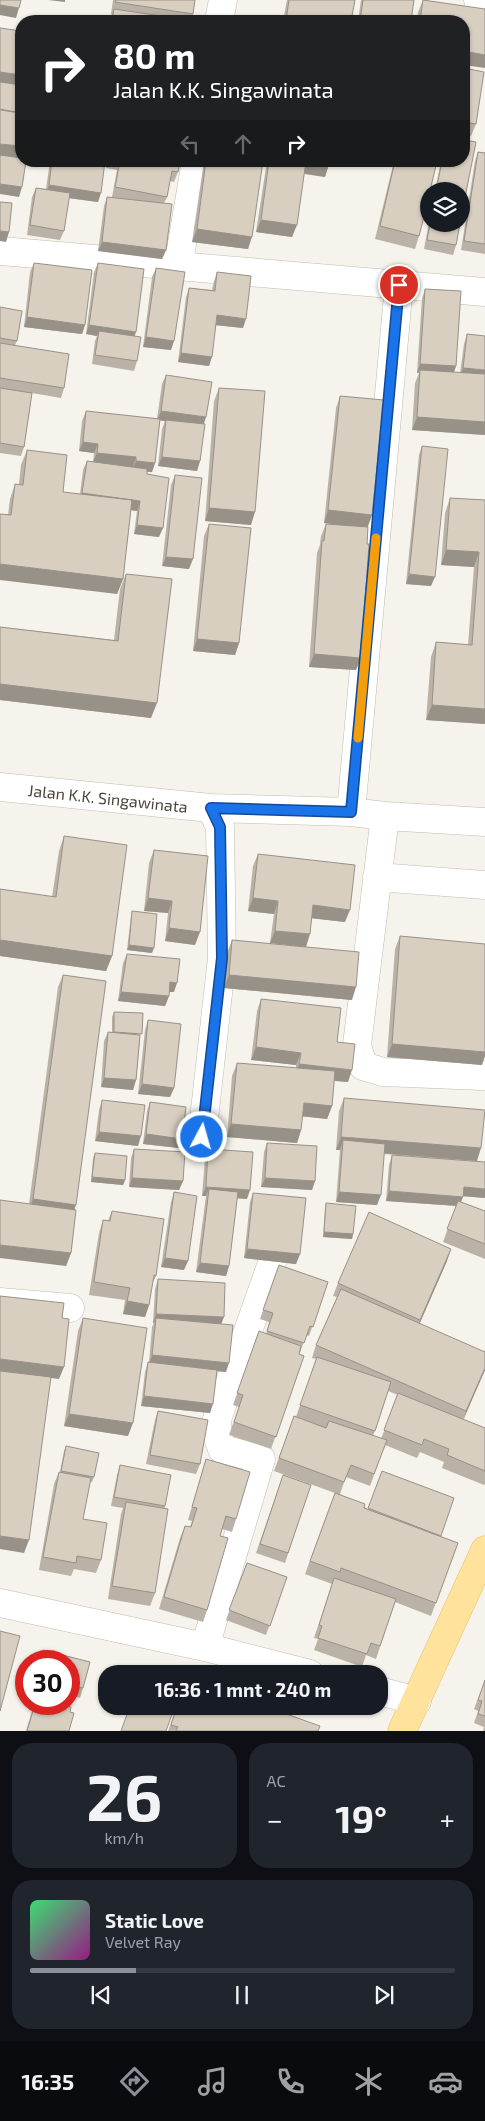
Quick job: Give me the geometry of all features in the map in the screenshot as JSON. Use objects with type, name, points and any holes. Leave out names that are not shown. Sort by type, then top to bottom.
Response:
[{"type":"main road","points":[[402,1731],[485,1550]]},
{"type":"street","points":[[220,15],[223,0]]},
{"type":"street","points":[[478,0],[485,1]]},
{"type":"street","points":[[178,267],[195,167]]},
{"type":"street","points":[[0,251],[485,292]]},
{"type":"street","points":[[351,812],[399,285]]},
{"type":"street","name":"Jalan K.K. Singawinata","points":[[0,787],[211,808],[351,812],[485,822]]},
{"type":"street","points":[[202,1137],[222,958],[220,827],[211,808]]},
{"type":"street","points":[[385,816],[357,1045],[363,1066],[382,1072],[485,1075]]},
{"type":"street","points":[[377,877],[485,885]]},
{"type":"street","points":[[205,1647],[261,1458],[222,1449],[217,1434],[218,1419],[272,1263]]},
{"type":"street","points":[[0,1302],[70,1308]]},
{"type":"street","points":[[0,1603],[205,1647],[275,1665]]},
{"type":"street","points":[[388,1693],[417,1701]]},
{"type":"building","points":[[0,0],[21,0],[19,8],[0,5]]},
{"type":"building","points":[[116,0],[195,0],[193,14],[115,2]]},
{"type":"building","points":[[289,0],[355,0],[352,15],[287,15]]},
{"type":"building","points":[[363,0],[414,0],[412,15],[361,15]]},
{"type":"building","points":[[423,0],[485,9],[485,55],[470,52],[470,15],[421,15]]},
{"type":"building","points":[[114,9],[154,15],[113,15]]},
{"type":"building","points":[[0,28],[15,30],[15,74],[0,72]]},
{"type":"building","points":[[470,69],[484,72],[476,124],[470,123]]},
{"type":"building","points":[[0,82],[15,84],[15,112],[0,109]]},
{"type":"building","points":[[0,110],[15,112],[15,145],[0,144]]},
{"type":"building","points":[[470,141],[476,142],[468,182],[438,182],[441,167],[470,167]]},
{"type":"building","points":[[478,152],[485,153],[485,244],[464,241],[465,232],[470,232],[470,203]]},
{"type":"building","points":[[0,155],[15,157],[15,167],[25,167],[22,187],[0,184]]},
{"type":"building","points":[[51,167],[104,167],[101,193],[49,185]]},
{"type":"building","points":[[119,167],[179,167],[178,172],[172,171],[167,197],[115,187]]},
{"type":"building","points":[[205,167],[262,167],[252,237],[197,229]]},
{"type":"building","points":[[268,167],[305,167],[297,225],[261,220]]},
{"type":"building","points":[[394,167],[436,167],[432,182],[420,182],[419,236],[380,226]]},
{"type":"building","points":[[36,188],[70,193],[64,231],[30,225]]},
{"type":"building","points":[[107,197],[172,204],[166,250],[102,242]]},
{"type":"building","points":[[0,202],[12,203],[9,232],[0,231]]},
{"type":"building","points":[[428,232],[458,232],[456,245],[427,240]]},
{"type":"building","points":[[34,263],[92,270],[85,325],[27,317]]},
{"type":"building","points":[[98,263],[144,269],[136,332],[89,325]]},
{"type":"building","points":[[156,268],[185,272],[174,341],[146,337]]},
{"type":"building","points":[[217,272],[251,276],[246,319],[217,315],[212,357],[181,353],[189,288],[215,291]]},
{"type":"building","points":[[425,289],[461,291],[456,366],[420,364]]},
{"type":"building","points":[[0,307],[22,311],[17,341],[0,338]]},
{"type":"building","points":[[99,331],[141,337],[137,361],[95,355]]},
{"type":"building","points":[[467,334],[485,336],[485,370],[463,368]]},
{"type":"building","points":[[0,343],[69,354],[64,388],[0,378]]},
{"type":"building","points":[[420,370],[485,374],[485,422],[417,417]]},
{"type":"building","points":[[166,375],[212,382],[206,417],[161,411]]},
{"type":"building","points":[[0,388],[32,393],[24,447],[0,443]]},
{"type":"building","points":[[219,388],[265,391],[255,512],[209,508]]},
{"type":"building","points":[[340,396],[384,400],[372,515],[328,510]]},
{"type":"building","points":[[86,411],[160,419],[155,463],[136,461],[136,457],[97,453],[98,444],[83,442]]},
{"type":"building","points":[[166,420],[205,424],[200,461],[162,457]]},
{"type":"building","points":[[422,446],[448,449],[435,577],[409,574]]},
{"type":"building","points":[[27,450],[67,455],[63,492],[132,500],[123,579],[0,564],[0,514],[11,515],[15,484],[23,485]]},
{"type":"building","points":[[87,461],[147,469],[147,474],[169,478],[163,528],[137,525],[140,501],[82,493]]},
{"type":"building","points":[[175,475],[202,478],[193,559],[166,557]]},
{"type":"building","points":[[450,498],[485,500],[485,709],[432,705],[436,642],[472,645],[479,552],[446,550]]},
{"type":"building","points":[[209,524],[251,528],[239,643],[197,639]]},
{"type":"building","points":[[326,524],[368,527],[367,544],[369,544],[361,658],[314,654],[322,540],[324,541]]},
{"type":"building","points":[[126,574],[172,579],[157,703],[0,684],[0,627],[118,641]]},
{"type":"building","points":[[64,836],[127,845],[112,956],[0,940],[0,889],[56,897]]},
{"type":"building","points":[[154,850],[208,856],[200,932],[169,928],[172,901],[148,898]]},
{"type":"building","points":[[258,854],[355,865],[350,910],[313,905],[310,934],[275,931],[278,901],[253,898]]},
{"type":"building","points":[[132,911],[157,914],[154,948],[129,945]]},
{"type":"building","points":[[400,936],[485,944],[485,1052],[392,1044]]},
{"type":"building","points":[[232,940],[359,952],[356,987],[229,975]]},
{"type":"building","points":[[127,954],[180,959],[177,983],[170,982],[169,996],[121,992]]},
{"type":"building","points":[[63,975],[106,981],[76,1205],[33,1199]]},
{"type":"building","points":[[261,999],[341,1008],[337,1042],[355,1044],[352,1070],[299,1064],[301,1053],[256,1047]]},
{"type":"building","points":[[114,1012],[143,1013],[142,1034],[114,1032]]},
{"type":"building","points":[[148,1020],[181,1024],[174,1088],[142,1084]]},
{"type":"building","points":[[108,1032],[140,1035],[136,1080],[104,1078]]},
{"type":"building","points":[[237,1063],[335,1071],[332,1106],[304,1103],[301,1130],[231,1124]]},
{"type":"building","points":[[344,1098],[485,1110],[481,1148],[341,1137]]},
{"type":"building","points":[[102,1100],[145,1105],[141,1136],[99,1132]]},
{"type":"building","points":[[150,1102],[186,1107],[182,1139],[146,1134]]},
{"type":"building","points":[[343,1140],[385,1144],[381,1195],[339,1192]]},
{"type":"building","points":[[267,1143],[317,1146],[315,1181],[265,1178]]},
{"type":"building","points":[[134,1149],[185,1152],[183,1181],[132,1178]]},
{"type":"building","points":[[208,1149],[253,1152],[250,1190],[206,1187]]},
{"type":"building","points":[[95,1153],[127,1156],[125,1180],[92,1177]]},
{"type":"building","points":[[392,1155],[485,1162],[485,1189],[464,1187],[463,1197],[389,1191]]},
{"type":"building","points":[[209,1189],[238,1192],[229,1266],[200,1263]]},
{"type":"building","points":[[174,1192],[197,1196],[188,1261],[165,1258]]},
{"type":"building","points":[[253,1193],[306,1198],[300,1254],[247,1249]]},
{"type":"building","points":[[0,1200],[76,1210],[71,1253],[0,1245]]},
{"type":"building","points":[[458,1201],[485,1211],[485,1244],[447,1229]]},
{"type":"building","points":[[326,1203],[356,1206],[353,1234],[324,1232]]},
{"type":"building","points":[[112,1211],[164,1219],[156,1276],[154,1275],[149,1305],[127,1301],[130,1288],[94,1282],[103,1220],[110,1221]]},
{"type":"building","points":[[369,1212],[451,1249],[420,1320],[338,1283]]},
{"type":"building","points":[[279,1265],[328,1282],[313,1327],[310,1326],[304,1343],[267,1331],[273,1313],[263,1310]]},
{"type":"building","points":[[158,1279],[225,1283],[224,1317],[156,1314]]},
{"type":"building","points":[[341,1289],[485,1352],[485,1368],[466,1411],[316,1345]]},
{"type":"building","points":[[0,1296],[64,1303],[62,1318],[69,1319],[64,1367],[0,1359]]},
{"type":"building","points":[[83,1318],[147,1328],[133,1423],[69,1414]]},
{"type":"building","points":[[156,1318],[233,1325],[229,1363],[152,1355]]},
{"type":"building","points":[[259,1331],[301,1346],[299,1354],[304,1356],[276,1437],[234,1422],[243,1395],[237,1393]]},
{"type":"building","points":[[317,1357],[391,1382],[375,1431],[300,1405]]},
{"type":"building","points":[[148,1362],[217,1370],[213,1404],[144,1396]]},
{"type":"building","points":[[0,1371],[51,1377],[29,1540],[0,1536]]},
{"type":"building","points":[[398,1393],[485,1428],[485,1471],[447,1455],[449,1449],[424,1439],[422,1445],[384,1430]]},
{"type":"building","points":[[158,1411],[208,1420],[200,1464],[150,1455]]},
{"type":"building","points":[[294,1416],[326,1428],[329,1421],[387,1440],[374,1474],[351,1465],[344,1482],[279,1458]]},
{"type":"building","points":[[66,1446],[99,1453],[94,1477],[61,1471]]},
{"type":"building","points":[[206,1459],[250,1472],[236,1519],[226,1516],[220,1536],[228,1538],[207,1610],[164,1597],[185,1526],[191,1527],[197,1508],[192,1507]]},
{"type":"building","points":[[120,1465],[171,1475],[165,1506],[114,1497]]},
{"type":"building","points":[[382,1471],[454,1498],[441,1536],[368,1508]]},
{"type":"building","points":[[59,1472],[91,1478],[83,1519],[107,1523],[101,1560],[77,1556],[76,1563],[43,1557]]},
{"type":"building","points":[[283,1475],[311,1485],[288,1553],[260,1544]]},
{"type":"building","points":[[335,1493],[365,1504],[364,1508],[458,1543],[436,1603],[341,1568],[340,1572],[310,1561]]},
{"type":"building","points":[[126,1502],[168,1509],[155,1593],[112,1586]]},
{"type":"building","points":[[247,1563],[287,1577],[270,1626],[229,1610]]},
{"type":"building","points":[[334,1578],[396,1599],[380,1646],[371,1643],[367,1654],[318,1638],[322,1626],[319,1625]]},
{"type":"building","points":[[0,1631],[20,1636],[0,1711]]},
{"type":"building","points":[[80,1659],[90,1662],[83,1688],[80,1687]]},
{"type":"building","points":[[485,1680],[485,1716],[478,1714],[482,1701],[478,1700]]},
{"type":"building","points":[[32,1715],[73,1715],[69,1731],[27,1731]]},
{"type":"building","points":[[127,1715],[172,1715],[166,1731],[121,1731]]},
{"type":"building","points":[[174,1715],[289,1715],[320,1726],[318,1731],[176,1731],[178,1727],[171,1725]]},
{"type":"slow traffic","points":[[358,738],[376,538]]},
{"type":"route","points":[[202,1137],[222,958],[220,827],[211,808],[351,812],[399,285]]}]
